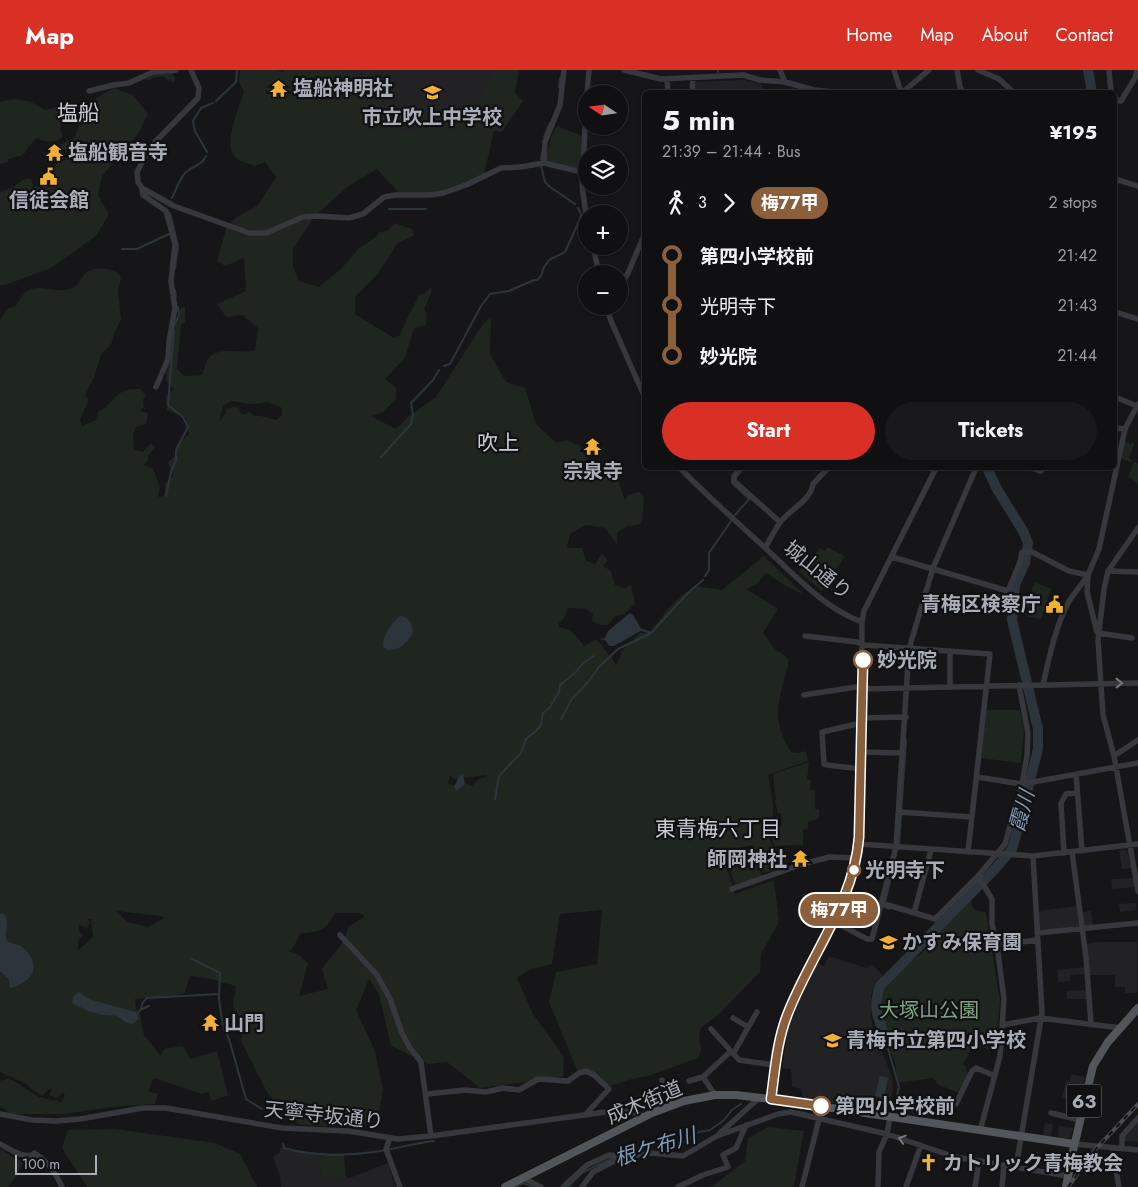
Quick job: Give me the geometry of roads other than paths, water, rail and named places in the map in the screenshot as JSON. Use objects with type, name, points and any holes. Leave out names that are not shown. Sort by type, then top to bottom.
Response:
[{"type":"main road","name":"63","points":[[1074,1144],[1089,1077],[1096,1060],[1102,1050],[1138,1008]]},
{"type":"main road","name":"成木街道","points":[[506,1187],[672,1104],[693,1098],[715,1095],[771,1099],[1074,1144]]},
{"type":"main road","points":[[1066,1183],[1074,1144]]},
{"type":"street","points":[[89,91],[129,83],[153,72],[176,70]]},
{"type":"street","points":[[156,387],[168,359],[175,308],[171,281],[175,244],[166,211],[143,195],[136,175],[144,158],[156,142],[193,104],[199,95],[198,85],[191,70]]},
{"type":"street","points":[[544,163],[546,142],[560,105],[564,70]]},
{"type":"street","points":[[587,85],[588,70]]},
{"type":"street","points":[[624,70],[667,79],[744,73],[768,82],[785,82],[808,90]]},
{"type":"street","points":[[780,70],[785,82]]},
{"type":"street","points":[[894,70],[901,90]]},
{"type":"street","points":[[904,90],[928,70]]},
{"type":"street","points":[[957,70],[962,90]]},
{"type":"street","points":[[978,70],[999,79],[1012,90]]},
{"type":"street","points":[[1109,70],[1111,90]]},
{"type":"street","points":[[1117,100],[1121,101],[1137,70]]},
{"type":"street","points":[[692,90],[693,78]]},
{"type":"street","points":[[667,79],[668,90]]},
{"type":"street","points":[[142,188],[178,208],[249,233],[266,234],[303,217],[349,218],[363,214],[384,197],[443,193],[501,168],[544,163],[578,171]]},
{"type":"street","points":[[1117,180],[1138,186]]},
{"type":"street","points":[[628,273],[642,240]]},
{"type":"street","points":[[1117,313],[1138,319]]},
{"type":"street","points":[[610,315],[642,391]]},
{"type":"street","points":[[1117,398],[1138,405],[1125,429],[1117,466]]},
{"type":"street","points":[[1117,428],[1125,429]]},
{"type":"street","name":"城山通り","points":[[682,470],[798,580],[822,599],[862,622],[861,769],[857,858],[847,892],[787,1014],[780,1039],[771,1099]]},
{"type":"street","points":[[739,470],[734,477],[734,481],[780,522]]},
{"type":"street","points":[[765,548],[780,522],[800,503],[813,488],[813,484],[826,470]]},
{"type":"street","points":[[862,622],[864,611],[935,470]]},
{"type":"street","points":[[833,922],[867,939],[872,939],[898,847],[909,649],[933,568],[975,470]]},
{"type":"street","points":[[1043,685],[1064,612],[1088,575],[1099,549],[1116,470]]},
{"type":"street","points":[[1138,528],[1108,571],[1099,635],[1103,715],[1114,756],[1138,891]]},
{"type":"street","points":[[892,557],[1008,591],[1023,552],[1032,552],[1070,571],[1088,575]]},
{"type":"street","points":[[1108,571],[1138,572]]},
{"type":"street","points":[[1088,575],[1087,592],[1099,635]]},
{"type":"street","points":[[1099,635],[1132,638]]},
{"type":"street","points":[[805,636],[857,642],[863,645],[990,654],[968,852]]},
{"type":"street","points":[[950,651],[950,687]]},
{"type":"street","points":[[804,695],[856,687],[862,689],[1138,682]]},
{"type":"street","points":[[883,904],[935,920],[1000,854],[1011,828],[1023,783],[1027,756],[1028,733],[1020,685]]},
{"type":"street","points":[[861,769],[827,766],[824,764],[822,732],[862,721],[906,717]]},
{"type":"street","points":[[1114,756],[1138,740]]},
{"type":"street","points":[[861,752],[903,753]]},
{"type":"street","points":[[977,777],[1015,784],[1138,763]]},
{"type":"street","points":[[1076,774],[1082,851]]},
{"type":"street","points":[[1064,853],[1061,803],[1066,794],[1077,793]]},
{"type":"street","points":[[901,812],[972,817]]},
{"type":"street","points":[[859,844],[1033,856],[1138,844]]},
{"type":"street","points":[[914,913],[931,850]]},
{"type":"street","points":[[1072,852],[1091,1024]]},
{"type":"street","points":[[1016,1167],[1042,1013],[1033,856]]},
{"type":"street","points":[[732,889],[806,863],[830,857],[857,858]]},
{"type":"street","points":[[979,877],[992,899],[991,914],[1004,999],[1000,1056],[980,1130]]},
{"type":"street","points":[[997,945],[1037,936],[1138,922]]},
{"type":"street","points":[[340,934],[374,971],[386,990],[402,1033],[410,1048],[421,1062],[427,1094],[431,1136]]},
{"type":"street","points":[[689,1081],[703,1077],[732,1053],[757,1012]]},
{"type":"street","points":[[733,1018],[748,1026]]},
{"type":"street","points":[[1003,1025],[1040,1018],[1120,1028]]},
{"type":"street","points":[[711,1029],[739,1060],[775,1066]]},
{"type":"street","points":[[956,1104],[972,1071],[976,1068],[995,1076]]},
{"type":"street","points":[[427,1094],[465,1090],[486,1092],[503,1088],[519,1090],[538,1079],[568,1081],[586,1071],[594,1075],[609,1089],[585,1115]]},
{"type":"street","points":[[703,1077],[715,1095]]},
{"type":"street","points":[[662,1080],[672,1104]]},
{"type":"street","points":[[717,1136],[759,1098]]},
{"type":"street","name":"天寧寺坂通り","points":[[0,1114],[32,1120],[56,1121],[80,1119],[143,1108],[166,1108],[282,1128],[348,1131],[390,1138],[431,1136],[620,1110],[645,1117]]},
{"type":"street","points":[[563,1187],[590,1163],[609,1155],[622,1157],[650,1153],[683,1156],[717,1136],[778,1114],[791,1112],[886,1134],[950,1155],[1016,1167],[1066,1183]]},
{"type":"street","points":[[1051,1114],[1080,1120]]},
{"type":"street","points":[[878,1187],[879,1152],[890,1117]]},
{"type":"street","points":[[1122,1149],[1122,1136],[1138,1118]]},
{"type":"street","points":[[802,1187],[819,1119]]},
{"type":"street","points":[[678,1187],[728,1167],[723,1155],[736,1148],[746,1125]]},
{"type":"street","points":[[390,1138],[386,1149],[400,1187]]},
{"type":"street","points":[[0,1144],[29,1156],[34,1153],[44,1159],[55,1173],[62,1187]]},
{"type":"street","points":[[1074,1144],[1138,1150]]},
{"type":"street","points":[[906,1187],[921,1145]]},
{"type":"street","points":[[1112,1148],[1119,1187]]},
{"type":"street","points":[[582,1187],[593,1172],[622,1157]]},
{"type":"street","points":[[975,1187],[979,1161]]},
{"type":"street","points":[[1002,1187],[1004,1165]]},
{"type":"street","points":[[523,1178],[541,1187]]},
{"type":"waterway","points":[[216,101],[236,82],[237,70]]},
{"type":"waterway","name":"霞川","points":[[1088,70],[1092,90]]},
{"type":"waterway","points":[[559,87],[560,78]]},
{"type":"waterway","points":[[207,152],[195,131],[193,121],[201,108],[213,103]]},
{"type":"waterway","points":[[544,137],[550,123]]},
{"type":"waterway","points":[[541,159],[542,152]]},
{"type":"waterway","points":[[172,198],[185,173],[205,159],[206,156]]},
{"type":"waterway","points":[[541,166],[545,182],[575,204]]},
{"type":"waterway","points":[[389,209],[426,209]]},
{"type":"waterway","points":[[170,213],[178,246],[175,268]]},
{"type":"waterway","points":[[444,366],[450,364],[481,306],[490,294],[509,291],[537,280],[549,260],[565,252],[578,223]]},
{"type":"waterway","points":[[122,249],[137,249],[169,234]]},
{"type":"waterway","points":[[175,290],[176,297]]},
{"type":"waterway","points":[[175,324],[179,315],[178,307]]},
{"type":"waterway","points":[[166,496],[171,472],[176,460],[176,450],[188,427],[183,417],[168,405],[174,331]]},
{"type":"waterway","points":[[381,457],[411,424],[413,415],[411,403],[433,380],[439,370]]},
{"type":"waterway","points":[[732,476],[736,470]]},
{"type":"waterway","name":"霞川","points":[[885,1038],[876,1007],[880,986],[996,868],[1012,849],[1038,749],[1038,729],[1012,620],[1015,585],[1025,563],[1028,543],[988,470]]},
{"type":"waterway","points":[[732,483],[749,499],[735,515]]},
{"type":"waterway","points":[[705,576],[709,570],[709,553],[731,521]]},
{"type":"waterway","points":[[561,719],[572,699],[598,668],[618,649],[651,633],[688,593],[703,580]]},
{"type":"waterway","points":[[642,630],[651,633]]},
{"type":"waterway","points":[[495,799],[499,776],[521,753],[526,739],[541,725],[543,713],[550,707],[559,692],[560,685],[576,672],[583,663],[594,656]]},
{"type":"waterway","points":[[899,845],[906,740]]},
{"type":"waterway","points":[[890,909],[884,907],[893,869]]},
{"type":"waterway","points":[[192,959],[220,973],[219,999],[223,1027],[229,1039],[246,1099],[262,1109]]},
{"type":"waterway","points":[[141,1008],[147,998],[219,994]]},
{"type":"waterway","points":[[137,1014],[140,1010],[149,1006]]},
{"type":"waterway","name":"霞川","points":[[885,1038],[899,1087],[893,1114]]},
{"type":"waterway","name":"根ケ布川","points":[[622,1154],[648,1145],[684,1142],[699,1132],[710,1130],[741,1104]]},
{"type":"waterway","points":[[283,1144],[284,1148],[294,1151],[340,1155],[381,1151],[434,1141]]},
{"type":"waterway","name":"根ケ布川","points":[[568,1187],[583,1172],[613,1158]]},
{"type":"waterway","name":"根ケ布川","points":[[516,1187],[523,1183],[533,1187]]},
{"type":"railway","points":[[1068,1187],[1094,1151],[1138,1104]]},
{"type":"place","name":"塩船神明社","points":[[279,88]]},
{"type":"place","name":"市立吹上中学校","points":[[432,93]]},
{"type":"place","name":"塩船観音寺","points":[[54,152]]},
{"type":"place","name":"信徒会館","points":[[49,176]]},
{"type":"place","name":"宗泉寺","points":[[593,447]]},
{"type":"place","name":"青梅区検察庁","points":[[1055,604]]},
{"type":"place","name":"妙光院","points":[[863,660]]},
{"type":"place","name":"師岡神社","points":[[801,859]]},
{"type":"place","name":"光明寺下","points":[[854,870]]},
{"type":"place","name":"かすみ保育園","points":[[888,942]]},
{"type":"place","name":"山門","points":[[210,1023]]},
{"type":"place","name":"青梅市立第四小学校","points":[[832,1040]]},
{"type":"place","name":"第四小学校前","points":[[821,1106]]},
{"type":"place","name":"カトリック青梅教会","points":[[929,1163]]},
{"type":"district","name":"塩船","points":[[78,113]]},
{"type":"district","name":"吹上","points":[[498,443]]},
{"type":"district","name":"東青梅六丁目","points":[[718,829]]},
{"type":"park label","name":"大塚山公園","points":[[929,1010]]}]
